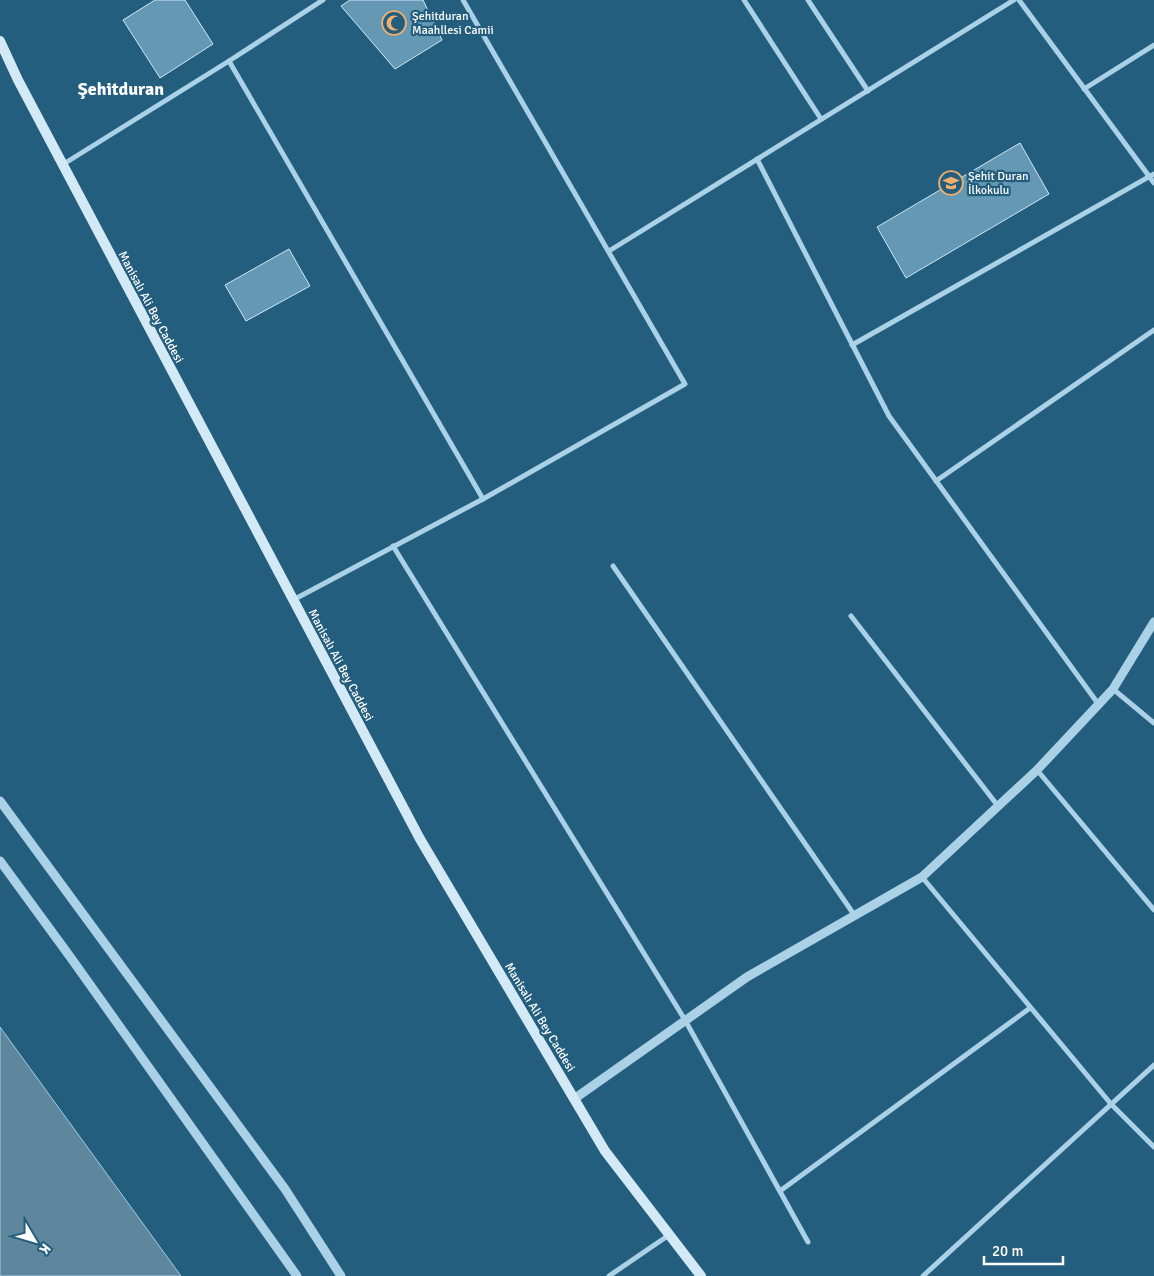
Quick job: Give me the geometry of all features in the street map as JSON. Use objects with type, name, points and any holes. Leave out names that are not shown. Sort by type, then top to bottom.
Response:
[{"type":"main road","name":"Manisalı Ali Bey Caddesi","points":[[0,41],[62,165],[420,838],[605,1152],[701,1276]]},
{"type":"street","points":[[62,165],[230,61],[324,0]]},
{"type":"street","points":[[293,600],[483,499],[685,384],[463,0]]},
{"type":"street","points":[[744,0],[821,119]]},
{"type":"street","points":[[808,0],[868,90]]},
{"type":"street","points":[[608,251],[1014,0]]},
{"type":"street","points":[[1020,0],[1084,89],[1152,175],[1154,183]]},
{"type":"street","points":[[1084,89],[1154,45]]},
{"type":"street","points":[[230,61],[483,499]]},
{"type":"street","points":[[757,159],[889,416],[1099,705]]},
{"type":"street","points":[[852,345],[1152,175]]},
{"type":"street","points":[[936,481],[1154,330]]},
{"type":"street","points":[[394,546],[685,1020],[808,1242]]},
{"type":"street","points":[[612,566],[855,916]]},
{"type":"street","points":[[851,616],[998,806]]},
{"type":"street","points":[[574,1099],[747,977],[922,877],[1037,770],[1099,705],[1113,689],[1154,622]]},
{"type":"street","points":[[1113,689],[1154,722]]},
{"type":"street","points":[[1037,770],[1154,910]]},
{"type":"street","points":[[0,801],[285,1189],[341,1276]]},
{"type":"street","points":[[0,861],[297,1276]]},
{"type":"street","points":[[922,877],[1111,1104],[1154,1147]]},
{"type":"street","points":[[780,1191],[1030,1008]]},
{"type":"street","points":[[923,1276],[1154,1065]]},
{"type":"street","points":[[609,1276],[669,1235]]},
{"type":"water","points":[[0,1027],[181,1276],[0,1276]]},
{"type":"building","points":[[155,0],[185,0],[213,44],[160,78],[123,20]]},
{"type":"building","name":"Şehitduran Maahllesi Camii","points":[[350,0],[423,0],[442,40],[395,69],[341,6]]},
{"type":"building","points":[[1020,143],[1049,194],[906,278],[877,227]]},
{"type":"building","points":[[289,249],[310,286],[246,321],[225,285]]},
{"type":"place","name":"Şehitduran Maahllesi Camii","points":[[394,23]]},
{"type":"place","name":"Şehit Duran İlkokulu","points":[[951,183]]},
{"type":"district","name":"Şehitduran","points":[[121,89]]}]
